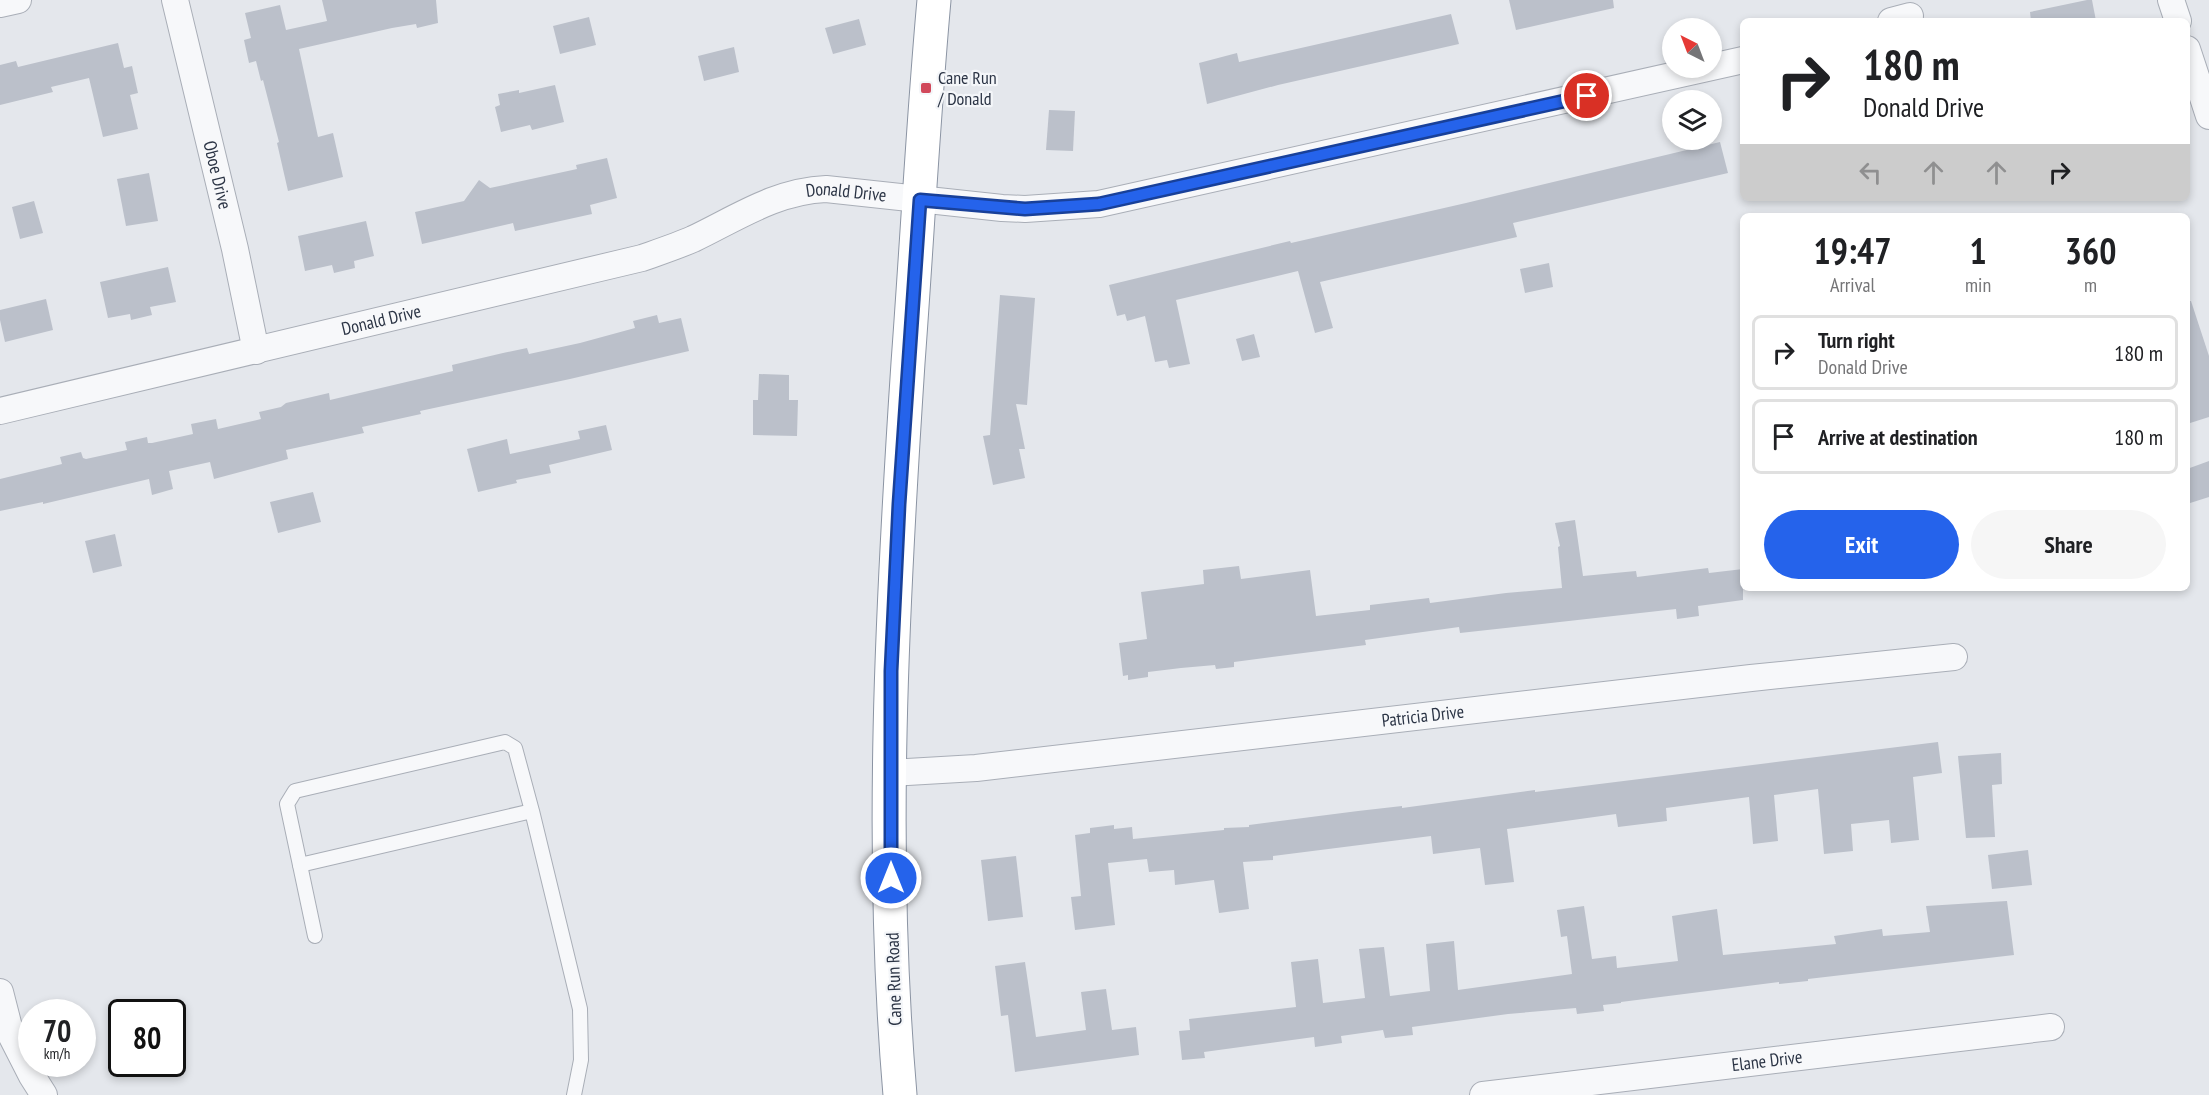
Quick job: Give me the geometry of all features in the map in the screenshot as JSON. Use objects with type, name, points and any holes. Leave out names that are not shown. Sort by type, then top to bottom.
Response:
[{"type":"highway","name":"Cane Run Road","points":[[900,1095],[895,1013],[890,773],[891,671],[899,504],[926,88],[934,0]]},
{"type":"street","points":[[0,4],[18,0]]},
{"type":"street","name":"Oboe Drive","points":[[175,0],[235,249],[256,351]]},
{"type":"street","points":[[2171,0],[2177,18]]},
{"type":"street","points":[[2190,58],[2209,116]]},
{"type":"street","name":"Donald Drive","points":[[0,411],[642,258],[691,239],[764,203],[793,192],[826,189],[1025,209],[1099,204],[1740,61]]},
{"type":"street","name":"Patricia Drive","points":[[890,773],[976,768],[1751,678],[1954,657]]},
{"type":"street","points":[[0,992],[11,1035],[44,1095]]},
{"type":"street","name":"Elane Drive","points":[[1483,1095],[2051,1027]]},
{"type":"lane","points":[[315,936],[287,804],[295,791],[505,742],[515,748],[579,1009],[581,1060],[574,1095]]},
{"type":"lane","points":[[300,865],[532,811]]},
{"type":"building","points":[[322,0],[436,0],[438,23],[417,28],[416,24],[392,28],[299,49],[318,137],[333,133],[343,177],[288,191],[277,143],[279,142],[263,80],[261,81],[256,61],[249,63],[244,40],[251,38],[245,13],[280,5],[286,30],[327,21]]},
{"type":"building","points":[[1509,0],[1613,0],[1614,8],[1516,30]]},
{"type":"building","points":[[2092,0],[2095,18],[2031,18],[2030,12]]},
{"type":"building","points":[[1451,14],[1459,44],[1278,85],[1207,104],[1199,63],[1237,53],[1239,62]]},
{"type":"building","points":[[589,17],[596,45],[560,54],[553,26]]},
{"type":"building","points":[[859,19],[866,45],[833,54],[825,28]]},
{"type":"building","points":[[118,43],[124,68],[132,66],[138,93],[130,95],[138,129],[103,137],[89,78],[51,87],[53,92],[0,105],[0,65],[16,61],[18,67]]},
{"type":"building","points":[[734,47],[739,72],[704,81],[698,56]]},
{"type":"building","points":[[555,85],[564,122],[532,130],[530,125],[501,132],[495,107],[500,105],[498,94],[519,90],[519,93]]},
{"type":"building","points":[[1049,110],[1075,111],[1073,151],[1046,150]]},
{"type":"building","points":[[1687,150],[1722,150],[1728,173],[1513,223],[1517,237],[1320,282],[1333,328],[1315,333],[1298,271],[1176,300],[1190,364],[1169,368],[1167,360],[1155,362],[1145,316],[1127,321],[1125,314],[1117,316],[1109,285],[1290,241],[1291,243]]},
{"type":"building","points":[[607,158],[617,198],[590,205],[592,214],[515,231],[513,223],[422,244],[415,212],[464,201],[479,180],[490,188],[577,169],[576,165]]},
{"type":"building","points":[[149,173],[158,221],[126,226],[117,179]]},
{"type":"building","points":[[34,201],[43,233],[20,239],[12,207]]},
{"type":"building","points":[[366,221],[374,256],[354,261],[355,268],[334,273],[332,265],[305,271],[298,236]]},
{"type":"building","points":[[1549,263],[1553,287],[1525,293],[1520,269]]},
{"type":"building","points":[[168,267],[176,302],[150,307],[152,315],[131,320],[130,314],[108,318],[100,282]]},
{"type":"building","points":[[1000,295],[1035,298],[1027,405],[1016,404],[1025,449],[1019,449],[1025,478],[993,485],[983,436],[990,435]]},
{"type":"building","points":[[46,299],[53,330],[5,342],[0,310]]},
{"type":"building","points":[[2190,301],[2209,356],[2209,417],[2190,423]]},
{"type":"building","points":[[657,315],[659,323],[681,318],[689,351],[420,411],[421,414],[362,427],[364,433],[286,450],[288,459],[214,479],[210,462],[169,471],[173,489],[152,495],[149,479],[43,504],[43,502],[0,511],[0,479],[62,464],[60,457],[81,452],[83,458],[86,459],[127,450],[125,442],[147,437],[148,443],[152,443],[193,434],[191,424],[216,419],[218,429],[261,419],[259,412],[281,407],[286,403],[329,393],[330,400],[453,371],[452,365],[503,353],[527,348],[529,354],[580,343],[635,328],[633,321]]},
{"type":"building","points":[[1254,334],[1260,357],[1242,361],[1236,339]]},
{"type":"building","points":[[759,374],[789,375],[789,400],[798,400],[797,436],[753,435],[753,400],[758,400]]},
{"type":"building","points":[[606,425],[612,450],[549,465],[551,473],[516,480],[517,483],[478,492],[467,449],[507,439],[510,454],[580,439],[578,431]]},
{"type":"building","points":[[2209,461],[2209,497],[2190,503],[2190,468]]},
{"type":"building","points":[[313,492],[321,522],[278,533],[270,502]]},
{"type":"building","points":[[1575,520],[1583,576],[1636,571],[1637,577],[1708,568],[1709,573],[1740,569],[1740,591],[1743,591],[1743,600],[1698,606],[1699,616],[1677,619],[1676,609],[1460,633],[1459,627],[1365,640],[1366,645],[1234,662],[1234,667],[1216,669],[1215,665],[1148,672],[1148,677],[1128,680],[1128,675],[1123,676],[1119,643],[1147,639],[1141,592],[1204,584],[1203,570],[1239,566],[1241,579],[1310,570],[1316,616],[1370,610],[1370,605],[1429,598],[1430,603],[1562,588],[1558,547],[1560,546],[1555,523]]},
{"type":"building","points":[[115,534],[122,566],[93,573],[85,541]]},
{"type":"building","points":[[1938,742],[1942,773],[1913,777],[1919,840],[1891,843],[1889,820],[1851,824],[1853,851],[1824,854],[1818,789],[1774,795],[1778,841],[1753,844],[1749,797],[1666,808],[1667,821],[1618,827],[1616,814],[1507,829],[1514,882],[1485,885],[1480,848],[1433,854],[1431,836],[1273,856],[1273,860],[1243,862],[1249,909],[1219,913],[1214,880],[1175,885],[1174,870],[1149,872],[1147,859],[1108,863],[1115,925],[1075,930],[1071,897],[1081,896],[1075,835],[1090,833],[1090,828],[1114,825],[1114,829],[1132,827],[1133,839],[1224,830],[1224,828],[1249,827],[1249,825],[1358,811],[1402,806],[1402,808]]},
{"type":"building","points":[[2001,753],[2002,784],[1992,785],[1995,837],[1966,838],[1958,756]]},
{"type":"building","points":[[2028,850],[2032,885],[1992,889],[1988,855]]},
{"type":"building","points":[[1016,856],[1023,917],[988,921],[981,860]]},
{"type":"building","points":[[2007,901],[2014,955],[1621,1002],[1603,1005],[1604,1011],[1577,1014],[1576,1008],[1508,1014],[1412,1027],[1413,1035],[1385,1038],[1383,1030],[1341,1036],[1342,1043],[1315,1047],[1314,1037],[1204,1052],[1205,1058],[1182,1060],[1179,1031],[1190,1030],[1189,1019],[1296,1007],[1291,962],[1318,959],[1323,1003],[1365,998],[1359,949],[1384,947],[1390,996],[1430,991],[1426,944],[1454,941],[1458,990],[1572,974],[1567,936],[1561,937],[1557,910],[1584,906],[1592,959],[1616,956],[1617,968],[1678,961],[1672,916],[1717,909],[1723,955],[1836,944],[1834,936],[1882,929],[1883,936],[1930,932],[1926,906]]},
{"type":"building","points":[[1025,962],[1036,1037],[1086,1030],[1081,992],[1106,989],[1112,1030],[1136,1027],[1139,1055],[1015,1072],[1008,1015],[1001,1016],[995,966]]},
{"type":"place","name":"Cane Run / Donald","points":[[926,88]]},
{"type":"route","points":[[891,878],[891,671],[899,504],[920,200],[1025,209],[1099,204],[1587,96]]}]
